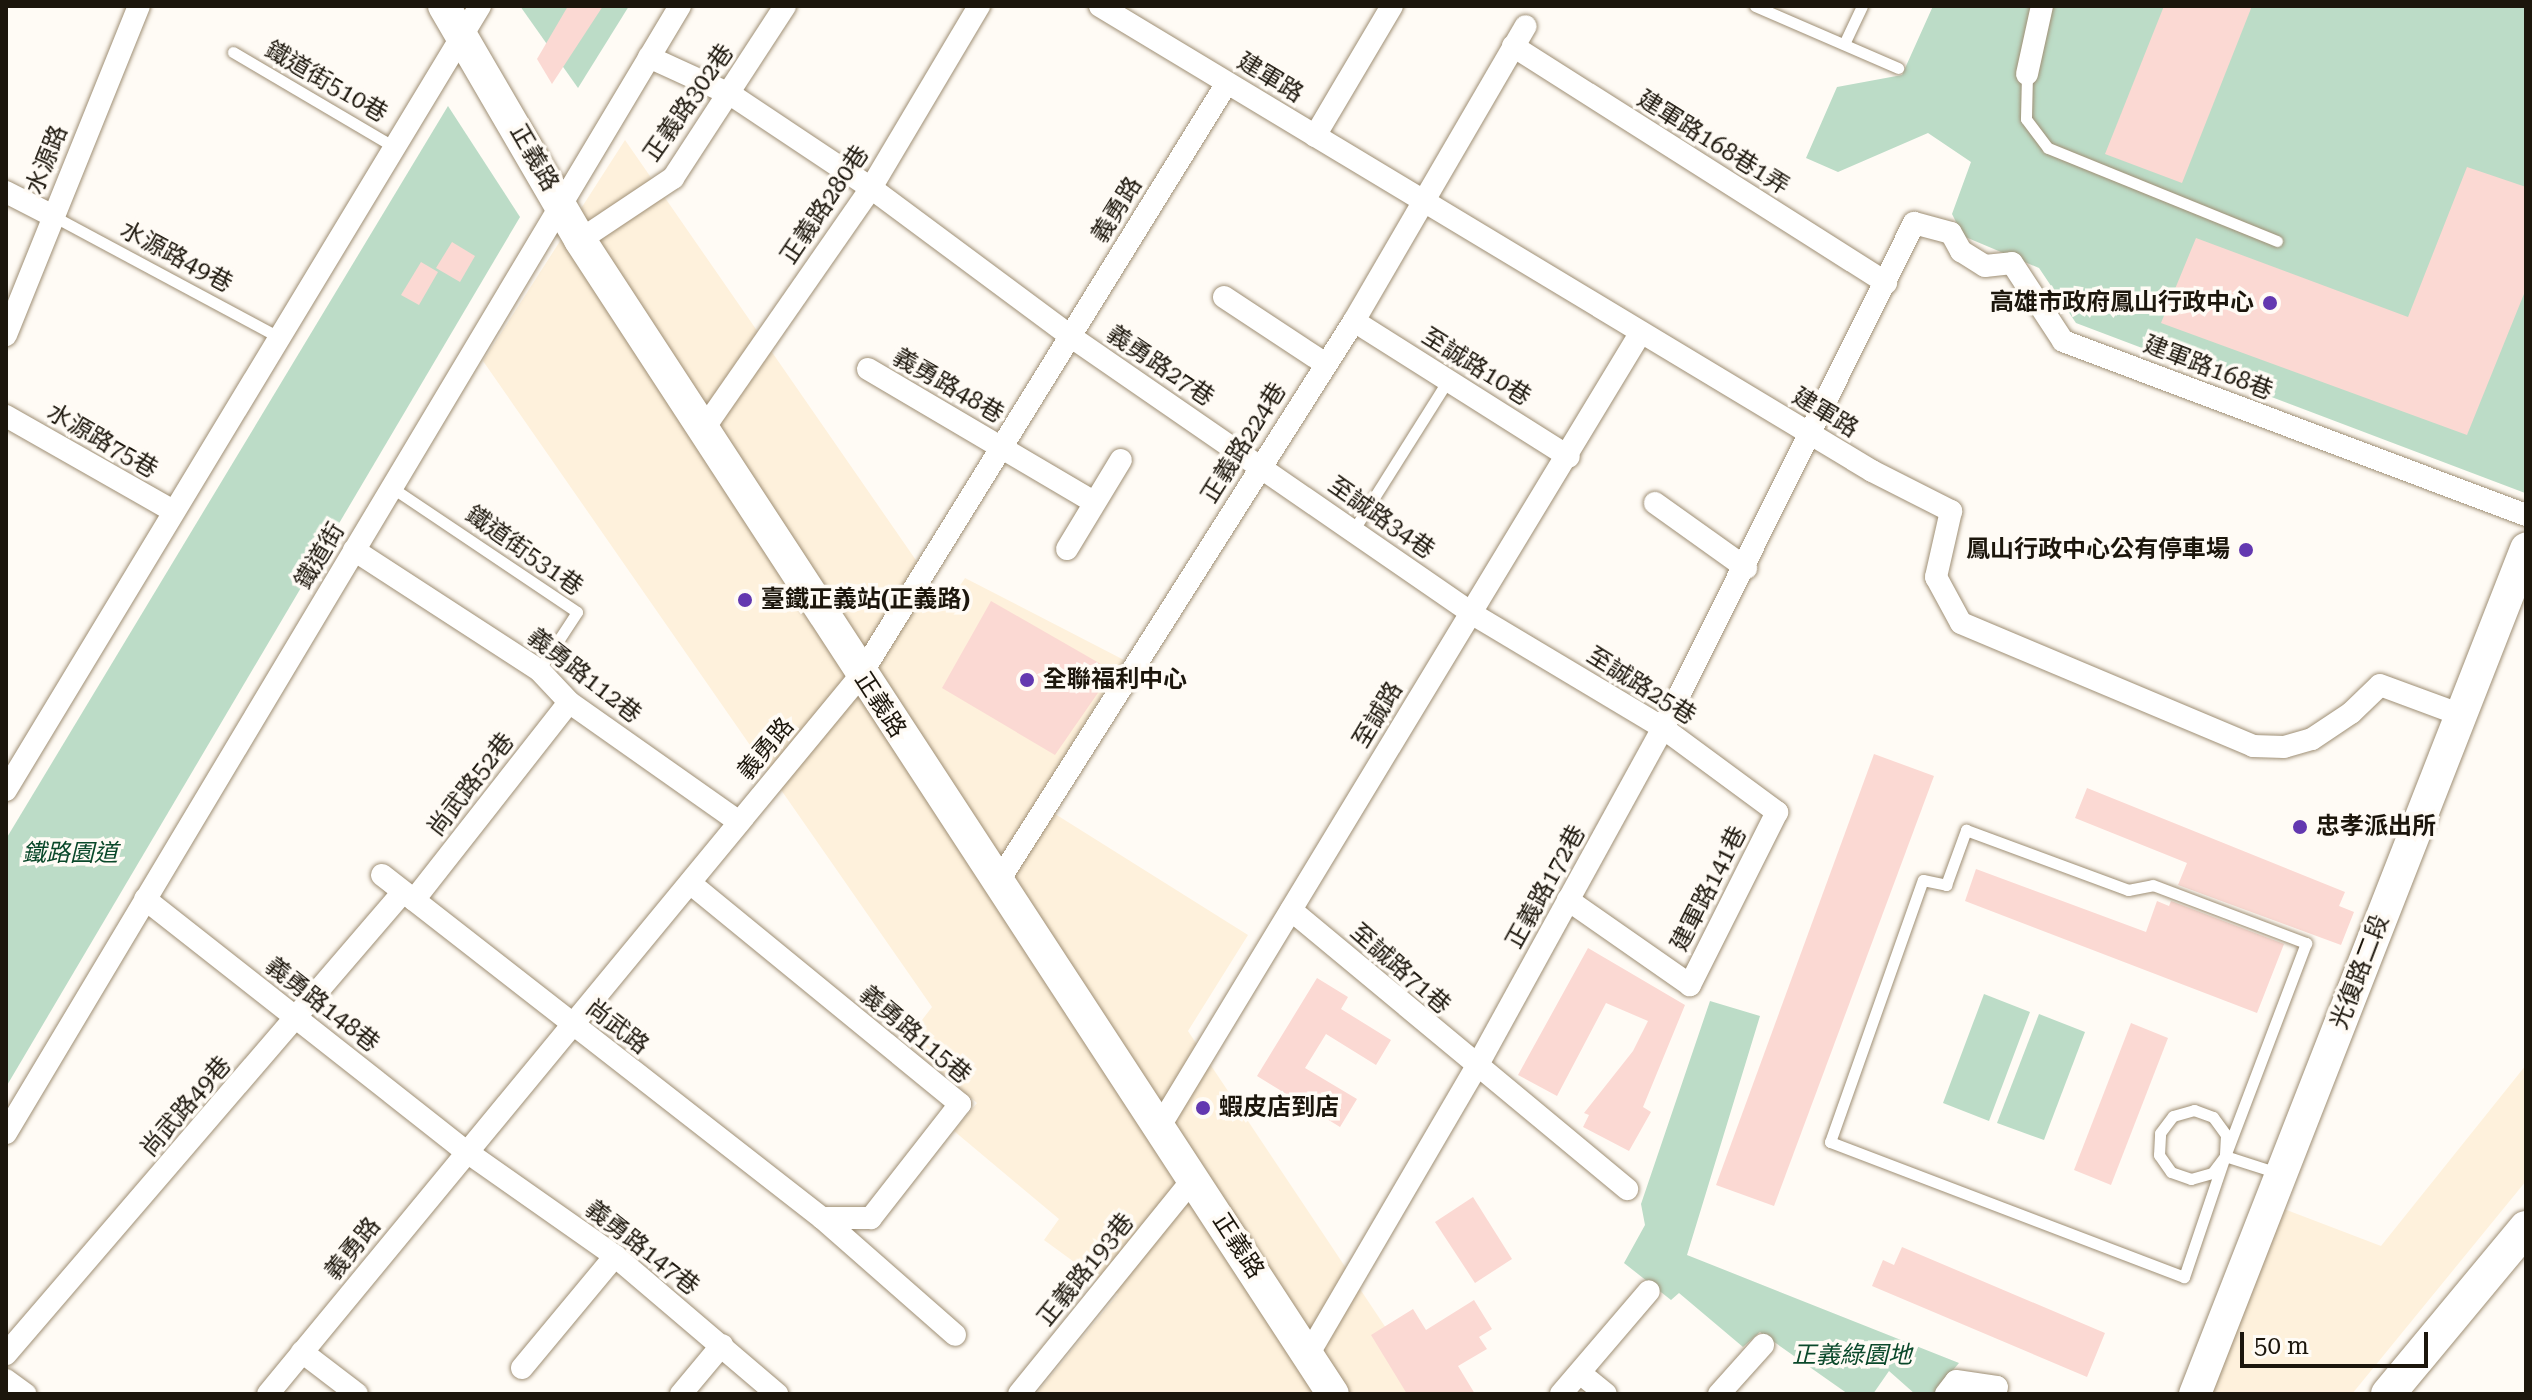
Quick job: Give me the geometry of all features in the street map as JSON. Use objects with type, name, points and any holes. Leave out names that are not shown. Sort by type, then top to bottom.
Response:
[{"type":"main road","points":[[2388,1394],[2526,1228]]},
{"type":"street","name":"水源路","points":[[6,335],[139,6]]},
{"type":"street","name":"正義路","points":[[444,6],[580,240],[705,427],[860,676],[1194,1178],[1319,1380]]},
{"type":"street","points":[[6,790],[13,764],[397,149],[480,6]]},
{"type":"street","name":"鐵道街","points":[[6,1133],[680,6]]},
{"type":"street","name":"正義路302巷","points":[[580,240],[673,178],[785,6]]},
{"type":"street","name":"正義路280巷","points":[[705,427],[871,188],[979,6]]},
{"type":"street","name":"建軍路","points":[[1100,6],[1127,13],[1227,83],[1812,435],[1951,511],[1936,577],[1961,623],[2253,746],[2284,747],[2312,739],[2351,713],[2380,685],[2461,715]]},
{"type":"street","points":[[1315,136],[1392,6]]},
{"type":"street","points":[[2027,74],[2042,6]]},
{"type":"street","name":"正義路224巷","points":[[998,882],[1324,363],[1354,321],[1526,26]]},
{"type":"street","name":"建軍路168巷1弄","points":[[1513,46],[1886,283]]},
{"type":"street","name":"義勇路27巷","points":[[649,57],[730,94],[871,188],[1070,336],[1261,466]]},
{"type":"street","name":"義勇路","points":[[268,1394],[860,676],[1227,83]]},
{"type":"street","points":[[6,192],[53,216]]},
{"type":"street","name":"建軍路168巷","points":[[1812,435],[1914,223],[1951,233],[1961,251],[1985,266],[2012,263],[2063,341],[2526,515]]},
{"type":"street","points":[[1224,297],[1324,363]]},
{"type":"street","name":"至誠路10巷","points":[[1354,321],[1569,457]]},
{"type":"street","name":"至誠路","points":[[1160,1126],[1569,457],[1641,332]]},
{"type":"street","name":"義勇路48巷","points":[[868,369],[1092,501]]},
{"type":"street","name":"水源路75巷","points":[[6,416],[173,511]]},
{"type":"street","name":"正義路172巷","points":[[1319,1380],[1476,1068],[1663,728],[1812,435]]},
{"type":"street","points":[[1067,549],[1092,501],[1121,460]]},
{"type":"street","name":"至誠路34巷","points":[[1261,466],[1471,613]]},
{"type":"street","points":[[1655,503],[1746,568]]},
{"type":"street","name":"光復路二段","points":[[2195,1394],[2526,549]]},
{"type":"street","name":"義勇路112巷","points":[[354,550],[539,670],[569,702],[739,822]]},
{"type":"street","name":"至誠路25巷","points":[[1471,613],[1663,728],[1777,812]]},
{"type":"street","name":"尚武路52巷","points":[[409,896],[569,702]]},
{"type":"street","name":"建軍路141巷","points":[[1568,900],[1690,985],[1777,812]]},
{"type":"street","name":"尚武路","points":[[382,875],[822,1218],[955,1335]]},
{"type":"street","name":"義勇路115巷","points":[[690,883],[960,1104],[871,1218],[822,1218]]},
{"type":"street","name":"尚武路49巷","points":[[6,1354],[297,1018],[409,896]]},
{"type":"street","name":"義勇路148巷","points":[[145,899],[467,1152]]},
{"type":"street","name":"至誠路71巷","points":[[1291,910],[1476,1068],[1627,1189]]},
{"type":"street","name":"義勇路147巷","points":[[467,1152],[615,1256],[777,1394]]},
{"type":"street","name":"正義路193巷","points":[[1019,1394],[1194,1178]]},
{"type":"street","points":[[522,1368],[615,1256]]},
{"type":"street","points":[[1561,1394],[1649,1291]]},
{"type":"street","points":[[681,1394],[722,1345]]},
{"type":"street","points":[[1719,1394],[1763,1345]]},
{"type":"street","points":[[302,1352],[357,1394]]},
{"type":"street","points":[[1580,1373],[1606,1394]]},
{"type":"street","points":[[1946,1394],[1956,1381],[1996,1391]]},
{"type":"lane","points":[[1755,6],[1898,68]]},
{"type":"lane","points":[[1844,44],[1862,6]]},
{"type":"lane","name":"鐵道街510巷","points":[[233,52],[397,149]]},
{"type":"lane","points":[[2027,74],[2026,119],[2048,148],[2277,241]]},
{"type":"lane","name":"水源路49巷","points":[[53,216],[279,337]]},
{"type":"lane","points":[[1353,531],[1448,380]]},
{"type":"lane","name":"鐵道街531巷","points":[[391,487],[577,612],[539,670]]},
{"type":"lane","points":[[2225,1156],[2184,1277],[1830,1142],[1923,880],[1946,885],[1966,830],[2128,890],[2153,885],[2306,943],[2225,1156],[2212,1173],[2191,1179],[2171,1172],[2159,1155],[2160,1133],[2173,1116],[2194,1110],[2213,1117],[2226,1135],[2225,1156]]},
{"type":"lane","points":[[2225,1156],[2281,1174]]},
{"type":"shaded area","points":[[625,140],[947,605],[965,578],[1124,660],[1036,802],[1248,935],[1188,1031],[1430,1394],[1036,1394],[1118,1294],[1044,1240],[1059,1219],[954,1131],[977,1103],[905,1042],[932,1007],[483,361]]},
{"type":"shaded area","points":[[2526,1065],[2526,1181],[2352,1394],[2209,1394],[2279,1207],[2381,1246]]},
{"type":"green space","points":[[520,6],[629,6],[578,88]]},
{"type":"green space","points":[[1933,6],[2526,6],[2525,493],[2076,323],[2039,268],[1963,236],[1952,214],[1971,162],[1928,133],[1838,172],[1806,158],[1837,87],[1902,75]]},
{"type":"green space","name":"鐵路園道","points":[[448,106],[520,217],[6,1087],[6,839]]},
{"type":"green space","points":[[1984,994],[2030,1012],[1989,1121],[1943,1103]]},
{"type":"green space","name":"正義綠園地","points":[[1710,1001],[1760,1016],[1687,1255],[1959,1363],[1933,1394],[1915,1394],[1889,1371],[1873,1394],[1848,1394],[1760,1332],[1743,1347],[1679,1293],[1671,1300],[1624,1263],[1645,1225],[1641,1204]]},
{"type":"green space","points":[[2039,1014],[2085,1032],[2044,1140],[1997,1123]]},
{"type":"building","points":[[568,6],[603,6],[552,84],[537,59]]},
{"type":"building","points":[[2164,6],[2252,6],[2182,183],[2105,154]]},
{"type":"building","name":"高雄市政府鳳山行政中心","points":[[2467,167],[2526,187],[2526,289],[2467,435],[2161,323],[2196,238],[2408,317]]},
{"type":"building","points":[[452,242],[475,256],[460,282],[436,268]]},
{"type":"building","points":[[421,262],[438,272],[419,305],[401,295]]},
{"type":"building","name":"全聯福利中心","points":[[991,601],[1113,671],[1055,755],[942,688]]},
{"type":"building","points":[[1874,754],[1934,776],[1774,1206],[1716,1185]]},
{"type":"building","points":[[2087,788],[2345,892],[2339,906],[2354,912],[2341,945],[2178,885],[2187,863],[2075,818]]},
{"type":"building","points":[[1976,869],[2146,932],[2157,901],[2169,906],[2171,901],[2284,944],[2257,1013],[1965,901]]},
{"type":"building","points":[[1588,948],[1685,1005],[1643,1107],[1651,1112],[1629,1151],[1583,1127],[1589,1115],[1584,1113],[1633,1051],[1648,1021],[1606,1003],[1557,1096],[1518,1075]]},
{"type":"building","points":[[1317,978],[1348,997],[1341,1009],[1391,1040],[1376,1065],[1326,1034],[1305,1068],[1357,1099],[1340,1127],[1257,1076]]},
{"type":"building","points":[[2131,1023],[2168,1038],[2111,1185],[2074,1170]]},
{"type":"building","points":[[1473,1197],[1512,1259],[1475,1283],[1435,1222]]},
{"type":"building","points":[[1902,1247],[2105,1333],[2087,1377],[1872,1286],[1883,1260],[1894,1265]]},
{"type":"building","points":[[1474,1300],[1492,1329],[1479,1337],[1487,1349],[1458,1366],[1475,1394],[1407,1394],[1371,1335],[1413,1309],[1426,1330]]},
{"type":"place","name":"高雄市政府鳳山行政中心","points":[[2270,303]]},
{"type":"place","name":"鳳山行政中心公有停車場","points":[[2246,550]]},
{"type":"place","name":"臺鐵正義站(正義路)","points":[[745,600]]},
{"type":"place","name":"全聯福利中心","points":[[1027,680]]},
{"type":"place","name":"忠孝派出所","points":[[2300,827]]},
{"type":"place","name":"蝦皮店到店","points":[[1203,1108]]}]
